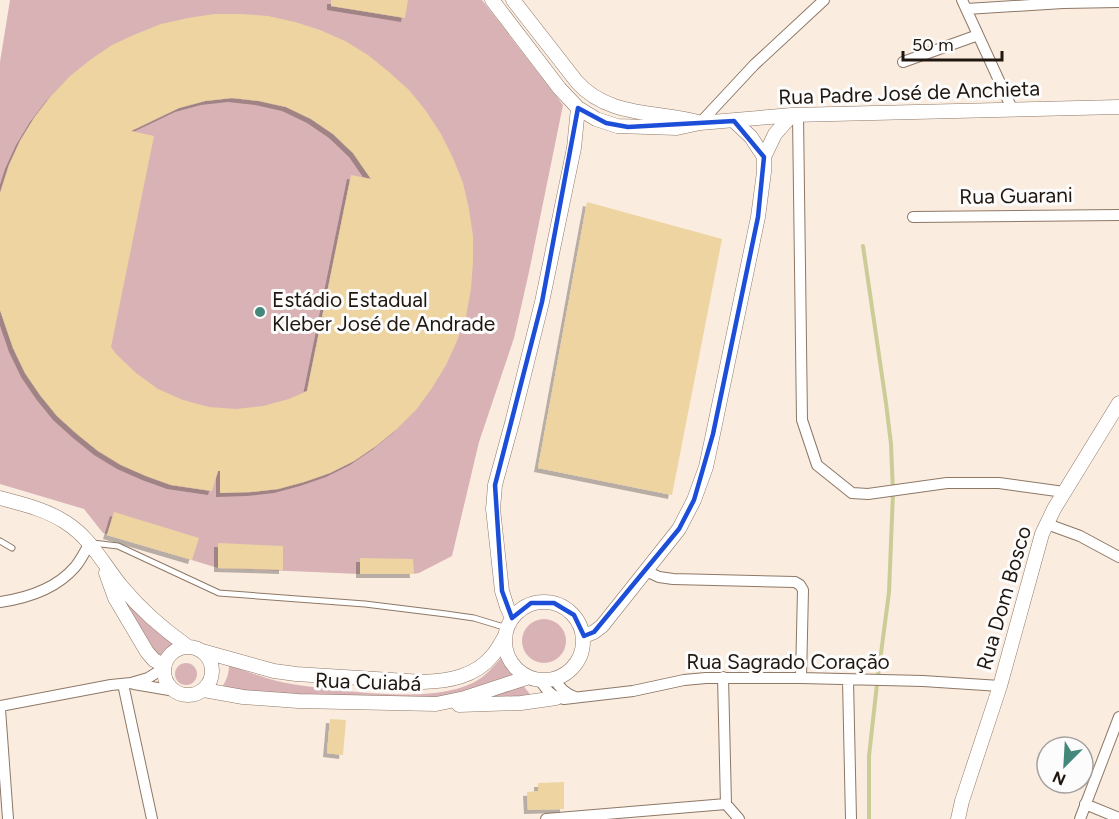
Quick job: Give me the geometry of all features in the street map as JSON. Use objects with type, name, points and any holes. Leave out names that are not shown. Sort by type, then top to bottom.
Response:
[{"type":"street","points":[[492,0],[560,89],[578,108],[606,123],[628,127],[677,128],[700,123],[754,65],[824,0]]},
{"type":"street","points":[[513,0],[577,82],[596,99],[628,110],[680,117],[700,123]]},
{"type":"street","points":[[1013,111],[964,5],[1063,1],[1119,2]]},
{"type":"street","points":[[903,62],[978,35]]},
{"type":"street","name":"Rua Padre José de Anchieta","points":[[700,123],[795,115],[1119,107]]},
{"type":"street","points":[[578,108],[574,148],[542,302],[495,485],[493,509],[502,591],[507,607],[508,627],[505,649],[510,661],[518,670],[560,688],[578,699]]},
{"type":"street","points":[[584,636],[602,626],[679,529],[694,500],[706,467],[758,217],[764,157],[775,134],[795,115]]},
{"type":"street","points":[[795,115],[802,420],[817,465],[852,492],[868,494],[947,483],[999,483],[1064,492]]},
{"type":"street","points":[[734,121],[751,137],[764,157]]},
{"type":"street","name":"Rua Guarani","points":[[914,217],[1119,215]]},
{"type":"street","name":"Rua Dom Bosco","points":[[958,819],[1000,686],[1037,549],[1064,492],[1119,403]]},
{"type":"street","points":[[0,498],[52,514],[74,528],[90,543],[137,604],[166,631],[187,646]]},
{"type":"street","points":[[1047,524],[1080,536],[1119,557]]},
{"type":"street","points":[[0,602],[29,596],[56,585],[75,567],[90,543]]},
{"type":"street","points":[[103,562],[115,598],[147,652],[164,667]]},
{"type":"street","points":[[646,571],[659,577],[673,579],[795,582],[800,585],[803,590],[801,678]]},
{"type":"street","points":[[508,627],[520,609],[531,603],[542,601],[554,603],[565,607],[574,615],[584,636],[580,658],[565,675],[541,679]]},
{"type":"street","name":"Rua Cuiabá","points":[[202,651],[274,671],[423,682],[441,681],[458,678],[475,670],[492,656],[508,627]]},
{"type":"street","points":[[8,819],[0,707],[111,685],[127,684],[189,695],[197,694],[209,684],[213,670],[207,656],[195,647],[179,648],[167,658],[164,673],[167,684],[175,691]]},
{"type":"street","points":[[127,684],[148,678],[164,667]]},
{"type":"street","points":[[723,677],[726,804],[739,819]]},
{"type":"street","name":"Rua Sagrado Coração","points":[[556,698],[578,699],[633,691],[684,680],[723,677],[923,681],[1000,686]]},
{"type":"street","points":[[541,679],[545,688],[556,698]]},
{"type":"street","name":"Rua Cuiabá","points":[[204,690],[243,697],[276,699],[436,704],[541,679]]},
{"type":"street","points":[[848,680],[851,819]]},
{"type":"street","points":[[127,684],[152,819]]},
{"type":"street","points":[[436,704],[521,703],[556,698]]},
{"type":"street","points":[[1080,819],[1119,717]]},
{"type":"street","points":[[546,819],[668,814],[726,804]]},
{"type":"street","points":[[1086,804],[1119,818]]},
{"type":"lane","points":[[0,541],[12,548]]},
{"type":"lane","points":[[90,543],[118,546],[219,593],[365,604],[474,618],[508,627]]},
{"type":"highlighted area","points":[[578,108],[606,123],[628,127],[734,121],[764,157],[758,217],[713,434],[694,500],[679,529],[594,632],[584,636],[574,615],[554,603],[531,603],[512,618],[502,591],[495,485],[542,302]]},
{"type":"shaded area","name":"Estádio Estadual Kleber José de Andrade","points":[[10,0],[482,0],[563,105],[514,338],[479,442],[452,556],[413,574],[218,568],[103,533],[84,509],[0,484],[0,62]]},
{"type":"shaded area","points":[[117,593],[177,646],[165,655],[161,662]]},
{"type":"shaded area","points":[[544,619],[553,620],[560,625],[565,632],[565,650],[560,657],[553,662],[544,663],[535,662],[528,657],[523,650],[522,641],[523,632],[528,625],[535,620]]},
{"type":"shaded area","points":[[501,658],[513,674],[483,691],[445,699],[317,696],[221,689],[227,678],[229,665],[284,683],[337,690],[391,694],[450,691],[467,686],[481,678]]},
{"type":"shaded area","points":[[182,663],[190,663],[197,670],[197,678],[190,685],[182,685],[175,678],[175,670]]},
{"type":"shaded area","points":[[522,684],[533,698],[484,698]]},
{"type":"building","points":[[331,0],[408,0],[405,18],[331,6]]},
{"type":"building","points":[[214,14],[268,16],[320,30],[368,55],[409,90],[426,111],[453,158],[463,183],[469,209],[473,236],[473,262],[466,316],[446,365],[432,388],[416,410],[397,429],[354,461],[330,473],[278,489],[220,493],[220,471],[218,471],[212,491],[171,485],[121,465],[98,451],[57,416],[40,395],[25,373],[13,348],[0,310],[0,193],[9,165],[34,118],[69,77],[112,45],[161,24]],"holes":[[[232,98],[286,107],[311,119],[333,134],[353,153],[371,179],[351,175],[307,391],[263,406],[236,409],[209,407],[183,400],[158,389],[136,373],[111,347],[154,136],[131,131],[179,108],[205,101]]]},
{"type":"building","points":[[587,202],[722,239],[672,495],[538,468]]},
{"type":"building","points":[[114,512],[199,538],[192,560],[107,535]]},
{"type":"building","points":[[218,543],[283,546],[283,570],[218,568]]},
{"type":"building","points":[[360,558],[413,559],[414,574],[360,574]]},
{"type":"building","points":[[330,719],[346,720],[343,755],[327,753]]},
{"type":"building","points":[[564,782],[564,809],[528,810],[527,792],[538,791],[538,783]]},
{"type":"waterway","points":[[863,246],[891,444],[893,493],[889,592],[869,756],[869,819]]},
{"type":"place","name":"Estádio Estadual Kleber José de Andrade","points":[[260,312]]}]
